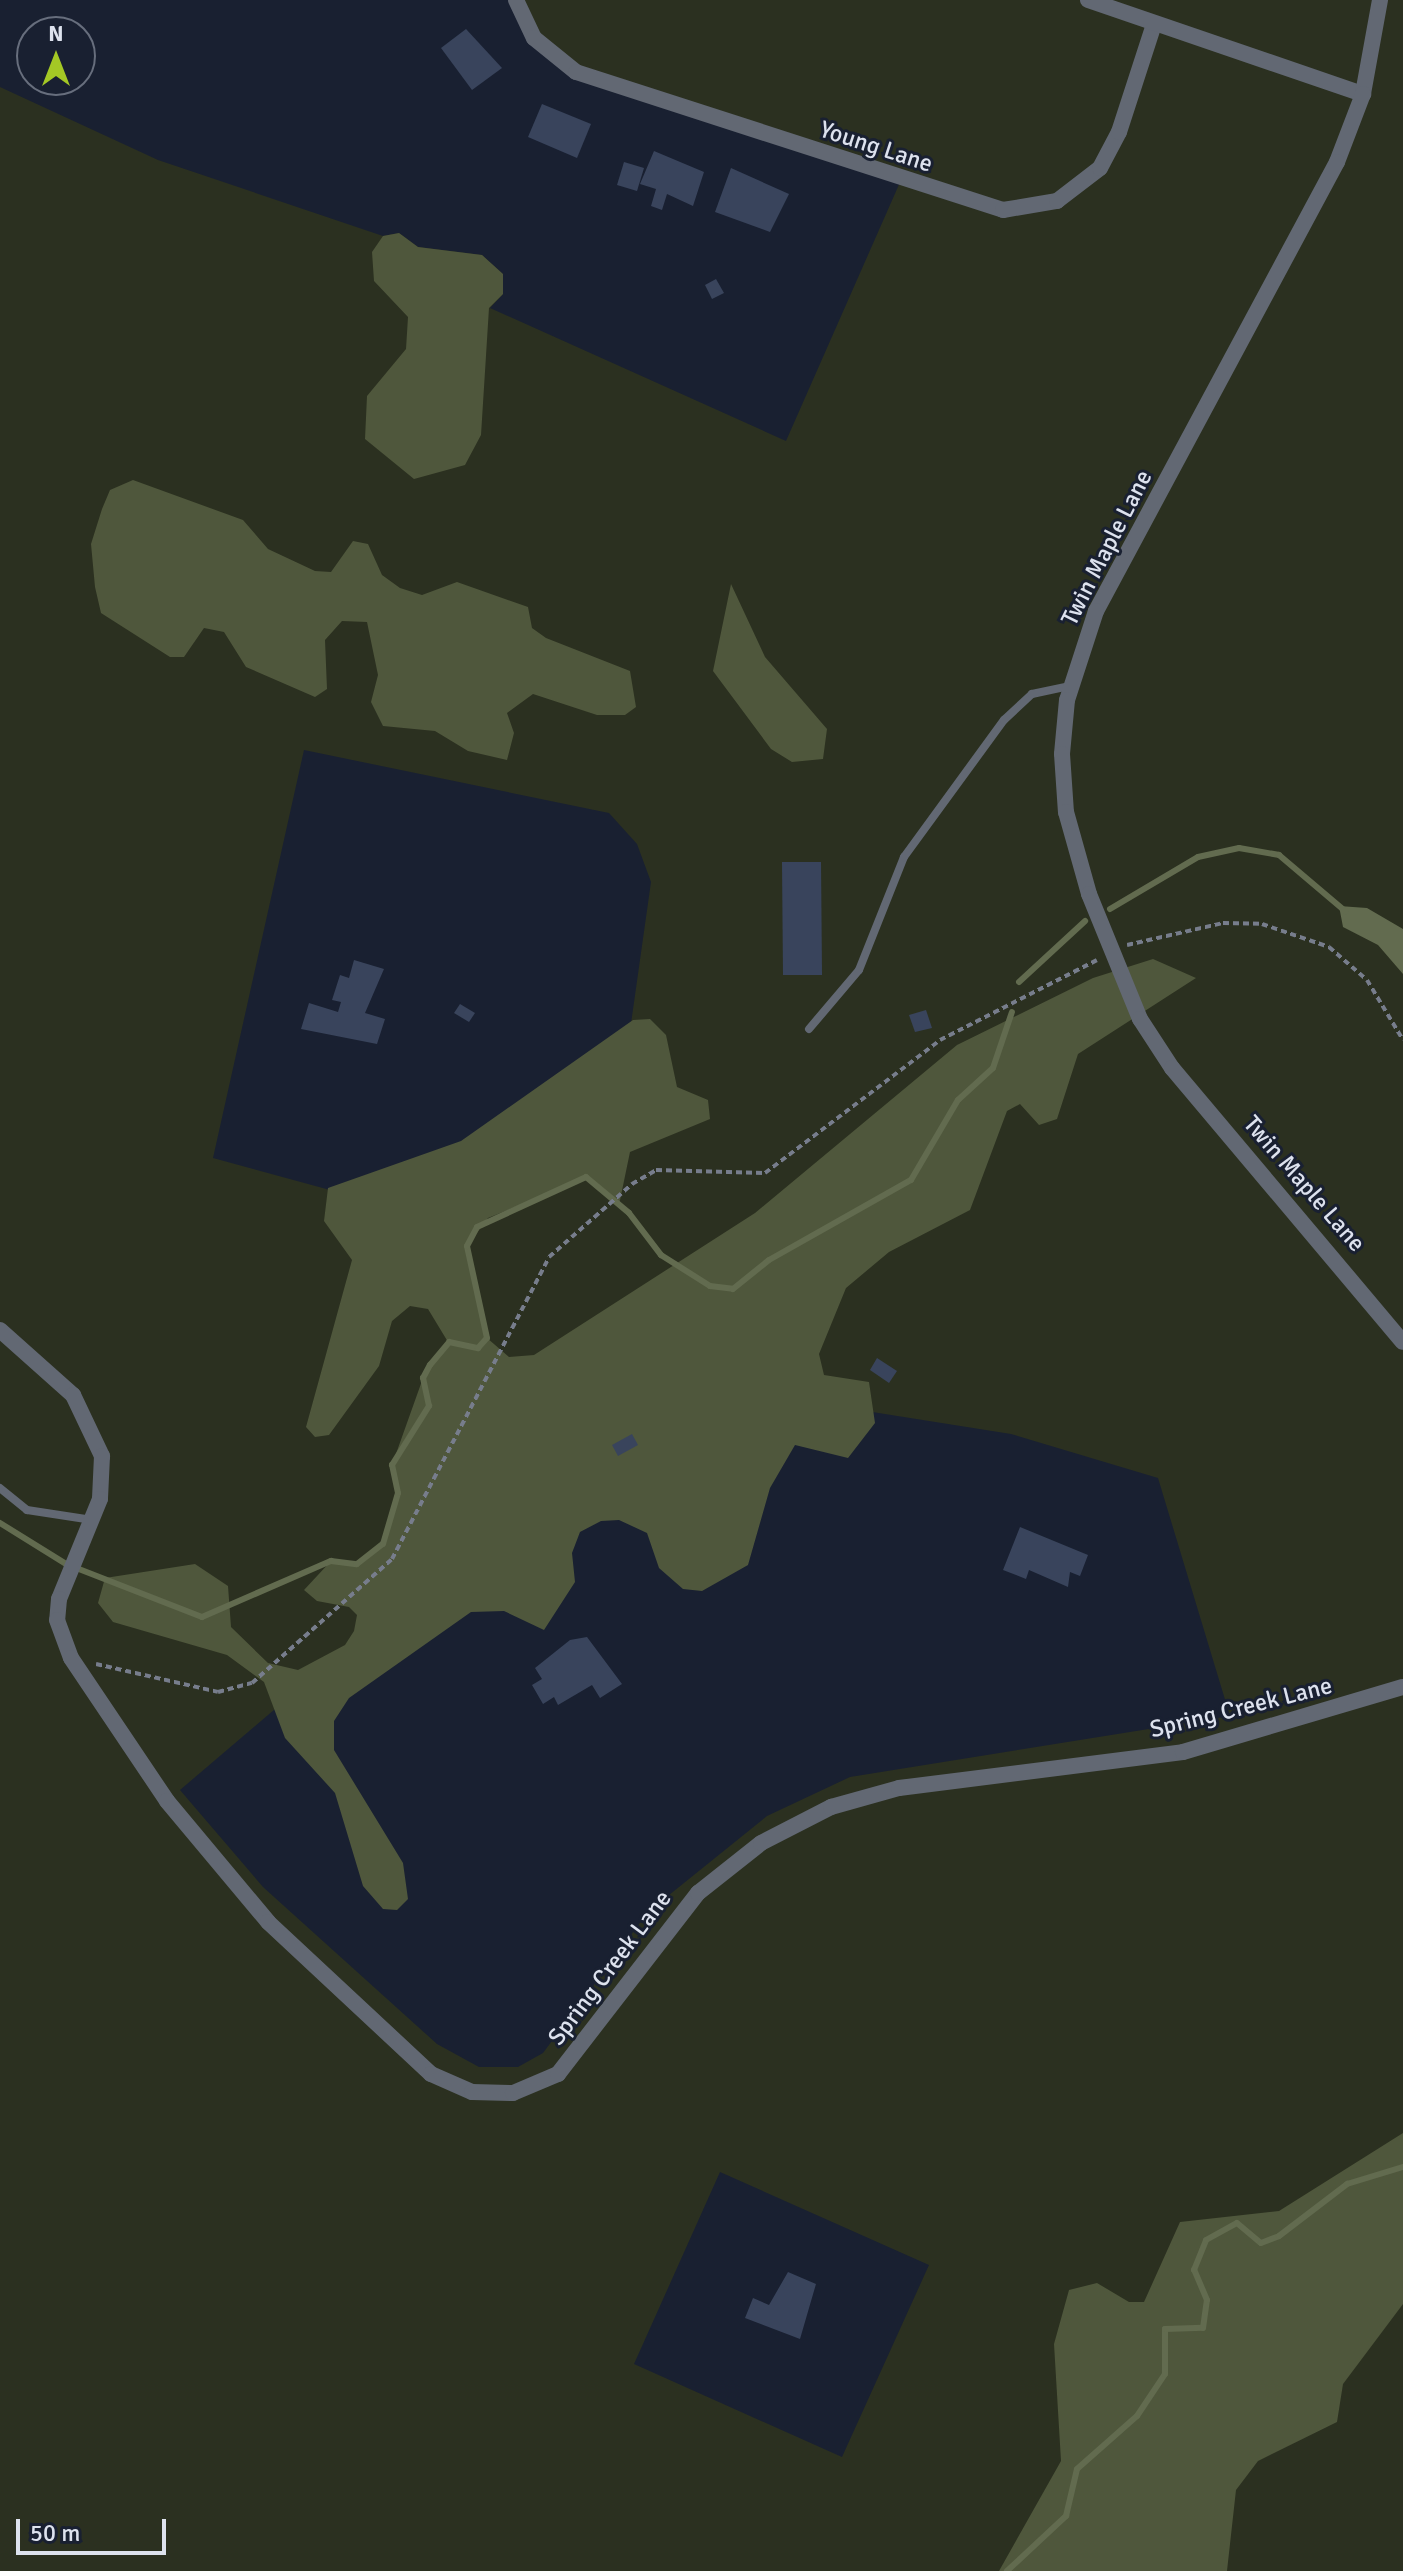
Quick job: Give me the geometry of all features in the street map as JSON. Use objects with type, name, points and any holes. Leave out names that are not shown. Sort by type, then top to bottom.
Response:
[{"type":"street","name":"Young Lane","points":[[516,0],[534,38],[576,72],[1003,210],[1057,201],[1100,168],[1119,132],[1154,24]]},
{"type":"street","points":[[1088,0],[1363,94]]},
{"type":"street","name":"Twin Maple Lane","points":[[1380,0],[1363,94],[1311,217],[1096,611],[1071,686],[1062,754],[1066,812],[1109,953],[1172,1068],[1403,1342]]},
{"type":"street","name":"Spring Creek Lane","points":[[0,1330],[73,1395],[95,1430],[103,1474],[93,1520],[59,1599],[57,1620],[71,1658],[167,1801],[268,1922],[431,2074],[494,2095],[537,2086],[570,2063],[698,1893],[795,1823],[899,1788],[1183,1752],[1400,1690]]},
{"type":"lane","points":[[809,1029],[859,970],[904,857],[1004,720],[1032,694],[1071,686]]},
{"type":"lane","points":[[0,1488],[27,1510],[93,1520]]},
{"type":"path","points":[[71,1658],[218,1692],[252,1683],[392,1559],[542,1268],[632,1184],[656,1170],[765,1173],[940,1040],[1109,953],[1153,934],[1262,924],[1329,947],[1367,980],[1403,1040]]},
{"type":"shaded area","points":[[516,0],[1403,0],[1403,2571],[0,2571],[0,87],[158,160],[383,236],[399,233],[418,247],[482,255],[503,274],[503,294],[490,308],[786,441],[901,180],[564,66]],"holes":[[[304,750],[609,813],[637,844],[651,882],[626,1059],[396,1208],[213,1158]],[[734,1390],[1011,1434],[1158,1478],[1230,1716],[850,1777],[767,1816],[648,1912],[543,2053],[518,2067],[479,2067],[437,2044],[263,1887],[180,1790],[587,1443]],[[720,2172],[929,2265],[842,2457],[634,2364]]]},
{"type":"shaded area","points":[[399,233],[418,247],[482,255],[503,274],[503,294],[489,308],[481,435],[465,465],[414,479],[365,439],[367,396],[406,349],[408,317],[374,281],[372,252],[383,236]]},
{"type":"shaded area","points":[[133,480],[243,520],[268,549],[315,571],[331,572],[353,541],[368,544],[382,575],[400,588],[422,595],[457,582],[528,607],[532,628],[546,638],[630,671],[636,707],[625,715],[597,715],[533,694],[507,713],[514,733],[507,760],[468,751],[435,731],[383,726],[371,702],[378,675],[367,622],[342,621],[325,640],[327,689],[315,697],[246,667],[224,632],[204,628],[184,657],[170,657],[101,613],[95,587],[91,544],[102,509],[110,490]]},
{"type":"shaded area","points":[[731,584],[765,657],[827,729],[823,759],[792,762],[771,749],[713,671]]},
{"type":"shaded area","points":[[1339,906],[1367,908],[1403,929],[1403,974],[1378,945],[1343,927]]},
{"type":"shaded area","points":[[1153,959],[1196,978],[1078,1054],[1057,1119],[1039,1125],[1020,1104],[1007,1111],[970,1210],[889,1252],[846,1288],[819,1354],[824,1375],[869,1382],[875,1423],[848,1458],[795,1445],[770,1488],[748,1565],[702,1591],[683,1589],[659,1568],[647,1533],[619,1520],[601,1521],[580,1532],[572,1553],[575,1582],[544,1630],[504,1611],[471,1612],[349,1698],[334,1721],[334,1750],[403,1863],[408,1899],[397,1910],[383,1909],[363,1886],[335,1793],[285,1738],[264,1682],[227,1655],[113,1622],[98,1603],[105,1578],[195,1564],[228,1586],[231,1627],[268,1663],[298,1670],[345,1645],[354,1631],[357,1615],[349,1607],[317,1601],[304,1590],[331,1561],[357,1564],[383,1544],[398,1493],[392,1465],[423,1378],[448,1342],[428,1309],[410,1306],[392,1321],[379,1366],[329,1435],[315,1437],[306,1427],[352,1260],[324,1221],[328,1188],[461,1141],[633,1020],[650,1019],[666,1035],[677,1087],[708,1100],[710,1119],[630,1152],[619,1205],[585,1178],[488,1218],[467,1246],[487,1338],[509,1357],[534,1355],[755,1213],[957,1045],[1093,978]]},
{"type":"shaded area","points":[[1403,2133],[1403,2304],[1343,2384],[1337,2422],[1258,2461],[1236,2490],[1227,2571],[999,2571],[1061,2461],[1054,2344],[1069,2290],[1097,2283],[1129,2302],[1144,2302],[1180,2222],[1279,2211]]},
{"type":"building","points":[[466,29],[502,68],[472,90],[441,48]]},
{"type":"building","points":[[542,104],[591,124],[577,158],[528,137]]},
{"type":"building","points":[[654,151],[704,172],[693,206],[667,194],[662,210],[651,206],[656,189],[640,184]]},
{"type":"building","points":[[624,162],[644,168],[637,191],[617,185]]},
{"type":"building","points":[[731,168],[789,194],[770,232],[715,212]]},
{"type":"building","points":[[716,279],[724,293],[712,299],[705,285]]},
{"type":"building","points":[[782,862],[821,862],[822,975],[783,975]]},
{"type":"building","points":[[354,960],[384,969],[365,1013],[385,1019],[377,1044],[301,1029],[309,1003],[338,1012],[341,1002],[332,1000],[340,975],[349,978]]},
{"type":"building","points":[[460,1004],[475,1013],[469,1022],[454,1013]]},
{"type":"building","points":[[926,1010],[932,1028],[915,1032],[909,1015]]},
{"type":"building","points":[[877,1358],[897,1371],[889,1383],[870,1370]]},
{"type":"building","points":[[632,1434],[638,1445],[618,1456],[612,1445]]},
{"type":"building","points":[[1020,1527],[1088,1555],[1080,1576],[1070,1572],[1068,1587],[1029,1570],[1026,1579],[1003,1570]]},
{"type":"building","points":[[587,1637],[622,1684],[600,1698],[592,1685],[558,1705],[554,1697],[543,1704],[532,1685],[542,1679],[535,1668],[570,1640]]},
{"type":"building","points":[[788,2272],[816,2284],[800,2339],[745,2318],[753,2298],[769,2305]]},
{"type":"waterway","points":[[1110,909],[1198,857],[1239,848],[1279,855],[1345,911]]},
{"type":"waterway","points":[[1019,982],[1085,921]]},
{"type":"waterway","points":[[0,1523],[66,1564],[202,1617],[331,1561],[357,1564],[383,1544],[398,1493],[392,1465],[429,1406],[423,1378],[430,1365],[449,1342],[478,1348],[487,1338],[467,1246],[477,1227],[586,1177],[629,1213],[661,1255],[710,1286],[733,1289],[769,1260],[911,1180],[958,1100],[993,1068],[1012,1012]]},
{"type":"waterway","points":[[1007,2571],[1066,2516],[1077,2469],[1137,2416],[1165,2374],[1165,2329],[1203,2328],[1207,2300],[1194,2270],[1206,2240],[1237,2223],[1261,2243],[1279,2236],[1347,2184],[1403,2167]]}]
